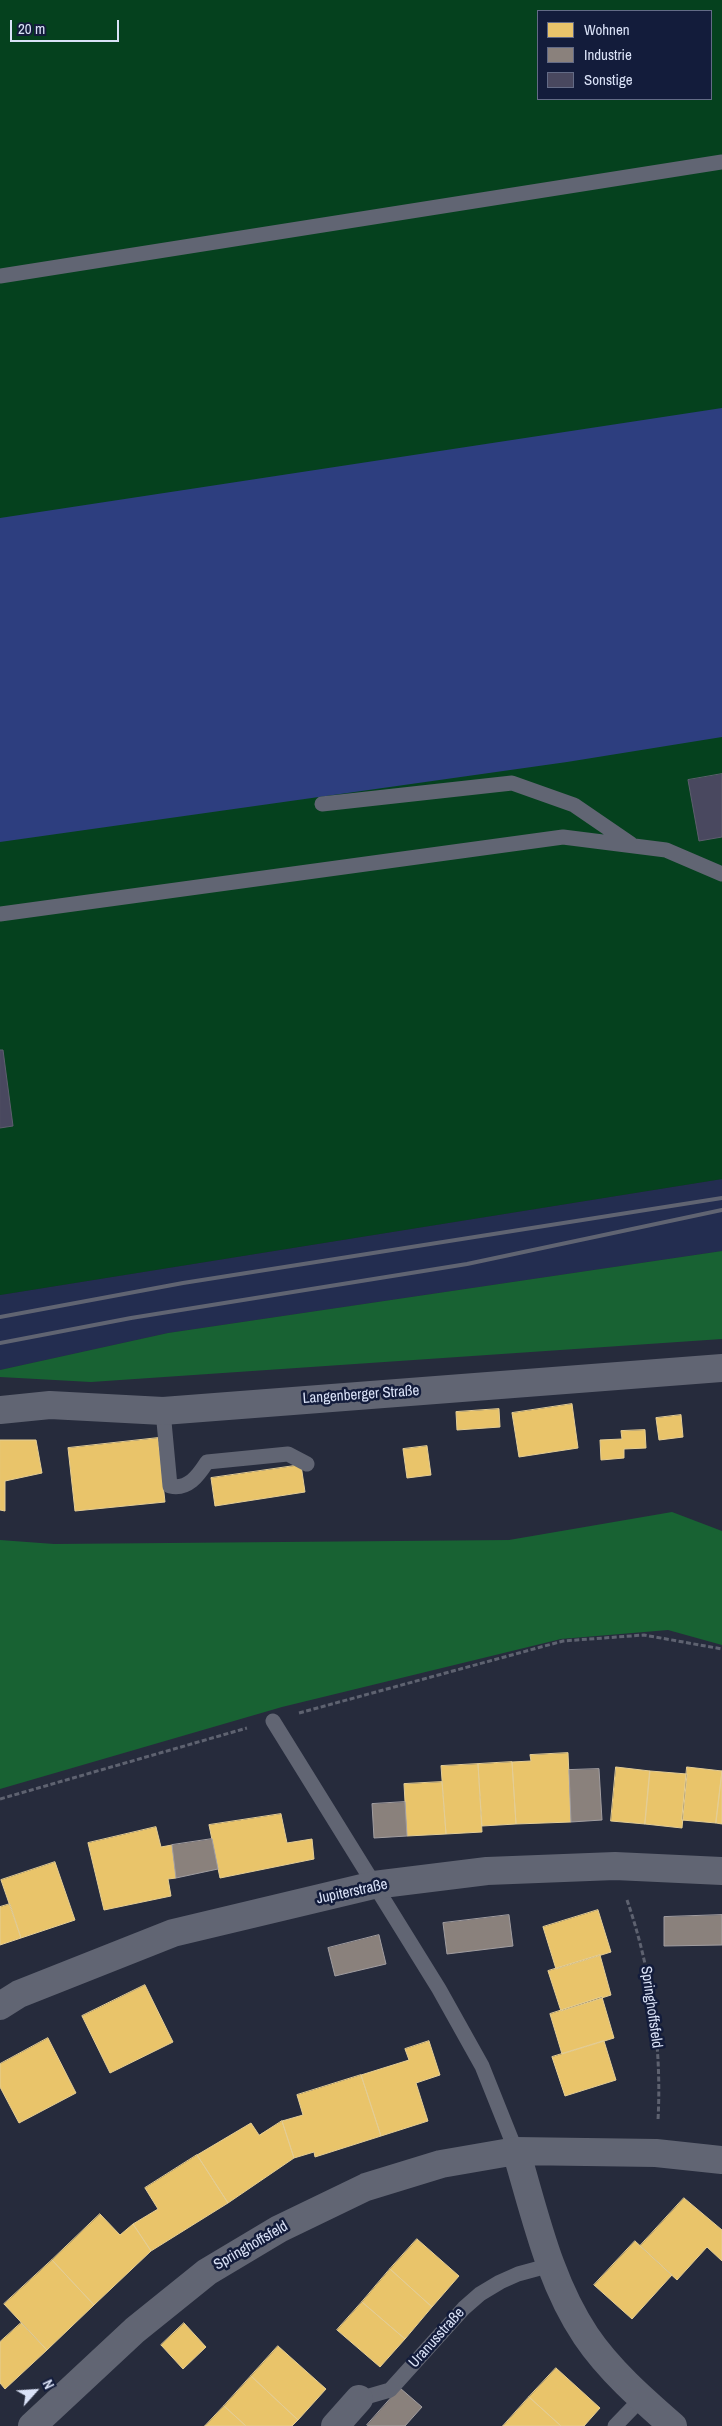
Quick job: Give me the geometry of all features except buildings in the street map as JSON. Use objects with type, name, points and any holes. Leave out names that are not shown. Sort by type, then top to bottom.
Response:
[{"type":"street","name":"Langenberger Straße","points":[[0,1410],[50,1405],[163,1410],[722,1368]]},
{"type":"street","name":"Jupiterstraße","points":[[0,2006],[19,1994],[173,1933],[374,1885],[488,1871],[615,1866],[722,1871]]},
{"type":"street","name":"Springhoffsfeld","points":[[32,2426],[135,2330],[207,2272],[279,2229],[366,2187],[441,2164],[516,2152],[656,2153],[722,2160]]},
{"type":"street","points":[[516,2152],[551,2265],[567,2303],[586,2336],[642,2398],[673,2426]]},
{"type":"street","name":"Uranusstraße","points":[[335,2426],[359,2399]]},
{"type":"lane","points":[[0,276],[722,162]]},
{"type":"lane","points":[[322,804],[512,783],[574,805],[634,846]]},
{"type":"lane","points":[[0,914],[563,837],[666,850],[722,874]]},
{"type":"lane","points":[[163,1410],[170,1486],[179,1488],[190,1483],[200,1474],[207,1462],[288,1454],[307,1464]]},
{"type":"lane","points":[[273,1720],[439,1989],[482,2066],[516,2152]]},
{"type":"lane","name":"Uranusstraße","points":[[359,2399],[390,2390],[464,2308],[480,2294],[518,2274],[551,2265]]},
{"type":"lane","points":[[615,2426],[642,2398]]},
{"type":"path","points":[[0,1799],[273,1720],[563,1641],[644,1634],[722,1649]]},
{"type":"path","name":"Springhoffsfeld","points":[[615,1866],[632,1914],[645,1960],[658,2051],[659,2099],[656,2153]]},
{"type":"shaded area","points":[[722,1179],[722,1251],[168,1333],[0,1370],[0,1295]]},
{"type":"green space","points":[[0,0],[722,0],[722,1179],[0,1295]]},
{"type":"green space","points":[[722,1251],[722,1339],[91,1382],[0,1377],[0,1370],[168,1333]]},
{"type":"green space","points":[[672,1512],[722,1531],[722,1645],[668,1630],[561,1639],[282,1707],[0,1789],[0,1540],[54,1544],[509,1540]]},
{"type":"water","points":[[722,408],[722,737],[567,762],[0,842],[0,518]]},
{"type":"railway","points":[[0,1317],[183,1283],[722,1198]]},
{"type":"railway","points":[[0,1343],[131,1318],[467,1264],[722,1210]]}]
